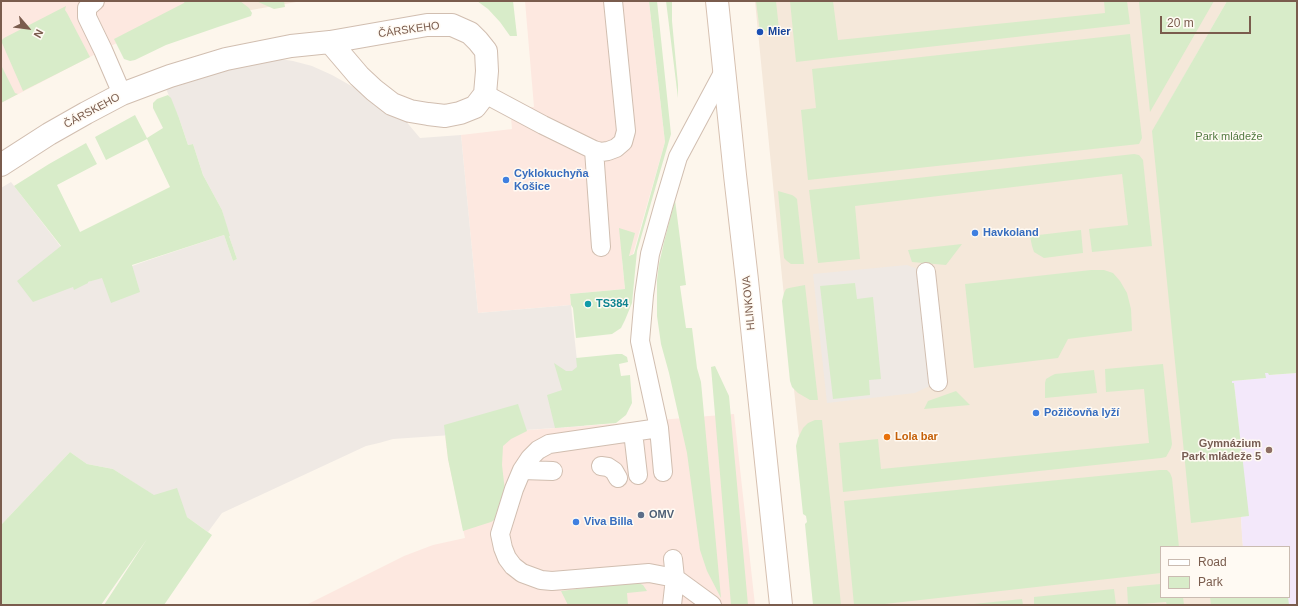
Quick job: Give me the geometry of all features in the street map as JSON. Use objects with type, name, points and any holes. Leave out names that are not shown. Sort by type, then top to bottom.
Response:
[{"type":"street","name":"HLINKOVA","points":[[717,1],[781,605]]},
{"type":"street","name":"ČÁRSKEHO","points":[[1,165],[49,134],[122,94],[170,76],[226,59],[291,46],[330,42],[427,25],[452,25],[470,33],[478,41],[486,52],[487,71],[485,94]]},
{"type":"street","points":[[330,42],[359,76],[374,90],[392,104],[410,111],[445,116],[460,113],[475,107],[485,94]]},
{"type":"lane","points":[[95,1],[87,8],[87,18],[122,94]]},
{"type":"lane","points":[[485,94],[594,150],[601,152],[616,148],[623,142],[626,131],[613,1]]},
{"type":"lane","points":[[664,472],[659,428],[640,341],[644,295],[650,254],[678,157],[724,72]]},
{"type":"lane","points":[[594,150],[601,247]]},
{"type":"lane","points":[[926,272],[938,382]]},
{"type":"lane","points":[[659,428],[549,444],[538,450],[530,458],[522,470],[514,489],[500,534],[503,548],[507,558],[514,566],[522,573],[530,577],[552,581],[648,568],[675,578],[712,605]]},
{"type":"lane","points":[[633,432],[638,475]]},
{"type":"lane","points":[[601,466],[614,470],[618,478]]},
{"type":"lane","points":[[522,470],[554,471]]},
{"type":"lane","points":[[672,605],[675,578],[673,559]]},
{"type":"shaded area","points":[[1,1],[196,1],[196,2],[1,103]]},
{"type":"shaded area","points":[[196,1],[302,1],[240,12]]},
{"type":"shaded area","points":[[525,1],[649,1],[665,142],[633,254],[622,259],[625,289],[570,294],[571,305],[478,313],[461,135],[512,129],[510,107],[534,107]]},
{"type":"shaded area","name":"Mier","points":[[755,1],[1227,1],[1156,125],[1232,381],[1243,546],[1160,546],[1160,598],[1248,598],[1249,605],[817,605],[782,277]]},
{"type":"shaded area","points":[[280,59],[312,66],[332,75],[399,113],[420,138],[461,135],[478,313],[571,305],[584,426],[393,439],[366,446],[222,513],[208,532],[113,469],[87,464],[70,452],[1,525],[1,188],[11,182],[88,282],[224,235],[233,261],[237,259],[222,210],[203,175],[193,144],[188,145],[179,118],[166,89],[201,69]]},
{"type":"shaded area","points":[[907,265],[926,272],[938,382],[915,393],[827,403],[813,274]]},
{"type":"shaded area","name":"Gymnázium Park mládeže 5","points":[[1268,372],[1269,375],[1297,373],[1297,605],[1249,605],[1248,598],[1290,598],[1290,546],[1243,546],[1241,517],[1248,516],[1234,383],[1232,383],[1232,381],[1265,378],[1265,373]]},
{"type":"shaded area","points":[[734,414],[755,605],[306,605],[404,556],[433,545],[465,538],[448,459],[445,436]]},
{"type":"green space","points":[[185,1],[240,1],[249,8],[252,13],[251,16],[166,45],[135,60],[130,61],[124,59],[114,39],[184,3]]},
{"type":"green space","points":[[256,1],[284,1],[285,7],[274,9]]},
{"type":"green space","points":[[477,1],[513,1],[517,36],[510,36],[488,9]]},
{"type":"green space","points":[[649,1],[657,1],[671,134],[637,251],[632,303],[625,320],[621,328],[612,334],[576,338],[570,294],[625,289],[619,228],[635,233],[629,256],[634,254],[665,142]]},
{"type":"green space","points":[[666,1],[672,1],[672,21],[678,98]]},
{"type":"green space","points":[[756,1],[776,1],[779,29],[760,32]]},
{"type":"green space","points":[[790,1],[833,1],[838,40],[1105,13],[1104,1],[1127,1],[1130,24],[796,62]]},
{"type":"green space","points":[[1214,1],[1150,112],[1139,2]]},
{"type":"green space","name":"Park mládeže","points":[[1227,1],[1297,1],[1297,373],[1269,375],[1268,373],[1265,373],[1266,378],[1232,381],[1232,383],[1234,383],[1249,516],[1191,523],[1152,131]]},
{"type":"green space","points":[[66,6],[65,10],[90,57],[23,91],[2,40]]},
{"type":"green space","points":[[1130,34],[1142,138],[1139,144],[808,180],[801,110],[816,108],[812,69]]},
{"type":"green space","points":[[1,65],[15,93],[18,94],[1,103]]},
{"type":"green space","points":[[168,95],[171,98],[179,118],[188,145],[193,144],[203,175],[222,210],[237,259],[233,261],[224,235],[132,265],[140,292],[111,303],[102,278],[88,282],[74,290],[73,287],[33,302],[17,281],[61,246],[14,186],[86,143],[97,164],[57,185],[80,232],[170,187],[147,139],[106,160],[95,137],[135,115],[147,138],[163,128],[153,108],[153,103],[157,99]]},
{"type":"green space","points":[[1134,154],[1139,155],[1143,160],[1152,246],[1092,252],[1089,229],[1128,225],[1122,174],[855,206],[860,259],[818,263],[809,190]]},
{"type":"green space","points":[[778,191],[792,195],[797,199],[804,264],[791,264],[784,258]]},
{"type":"green space","points":[[675,200],[686,285],[680,286],[686,328],[692,328],[697,368],[701,382],[721,598],[707,571],[700,550],[687,453],[661,344],[657,316],[657,280],[659,264]]},
{"type":"green space","points":[[1081,230],[1083,253],[1044,258],[1034,252],[1030,236]]},
{"type":"green space","points":[[962,244],[946,265],[912,262],[908,250]]},
{"type":"green space","points":[[1091,270],[1104,270],[1113,273],[1120,281],[1127,293],[1131,309],[1132,331],[1068,339],[1058,358],[974,368],[965,284]]},
{"type":"green space","points":[[855,283],[857,299],[873,297],[881,379],[869,380],[870,395],[833,399],[820,286]]},
{"type":"green space","points":[[805,285],[818,400],[810,400],[798,393],[792,387],[790,381],[782,301],[786,289]]},
{"type":"green space","points":[[622,354],[627,357],[628,362],[619,364],[621,376],[630,375],[632,403],[626,415],[616,423],[555,428],[547,395],[562,390],[554,363],[566,371],[572,371],[577,367],[576,358]]},
{"type":"green space","points":[[1163,364],[1172,444],[1166,457],[843,492],[839,443],[878,439],[881,469],[1149,443],[1144,389],[1106,392],[1105,369]]},
{"type":"green space","points":[[715,366],[729,396],[748,605],[731,605],[711,367]]},
{"type":"green space","points":[[1094,370],[1097,393],[1045,398],[1046,379],[1051,376],[1055,374]]},
{"type":"green space","points":[[956,391],[970,405],[924,409],[928,401]]},
{"type":"green space","points":[[518,404],[527,431],[511,439],[503,446],[502,465],[505,491],[499,517],[491,522],[463,531],[448,459],[444,425]]},
{"type":"green space","points":[[815,420],[822,420],[841,605],[813,605],[805,524],[807,522],[806,516],[803,514],[796,446],[803,428],[808,423]]},
{"type":"green space","points":[[70,452],[87,464],[113,469],[154,495],[177,488],[187,517],[212,535],[164,605],[104,605],[147,539],[101,605],[1,605],[1,525]]},
{"type":"green space","points":[[1167,470],[1172,478],[1179,546],[1160,546],[1160,573],[876,605],[854,605],[844,501]]},
{"type":"green space","points":[[636,582],[643,585],[647,591],[627,593],[628,605],[568,605],[561,591]]},
{"type":"green space","points":[[1160,584],[1160,598],[1183,598],[1184,605],[1167,605],[1166,602],[1128,605],[1127,587]]},
{"type":"green space","points":[[1114,589],[1116,605],[1034,605],[1034,597]]},
{"type":"green space","points":[[1210,598],[1288,598],[1289,605],[1211,605]]},
{"type":"green space","points":[[1022,599],[1023,605],[964,605]]},
{"type":"place","name":"Mier","points":[[760,32]]},
{"type":"place","name":"Cyklokuchyňa Košice","points":[[506,180]]},
{"type":"place","name":"Havkoland","points":[[975,233]]},
{"type":"place","name":"TS384","points":[[588,304]]},
{"type":"place","name":"Požičovňa lyží","points":[[1036,413]]},
{"type":"place","name":"Lola bar","points":[[887,437]]},
{"type":"place","name":"Gymnázium Park mládeže 5","points":[[1269,450]]},
{"type":"place","name":"OMV","points":[[641,515]]},
{"type":"place","name":"Viva Billa","points":[[576,522]]}]
